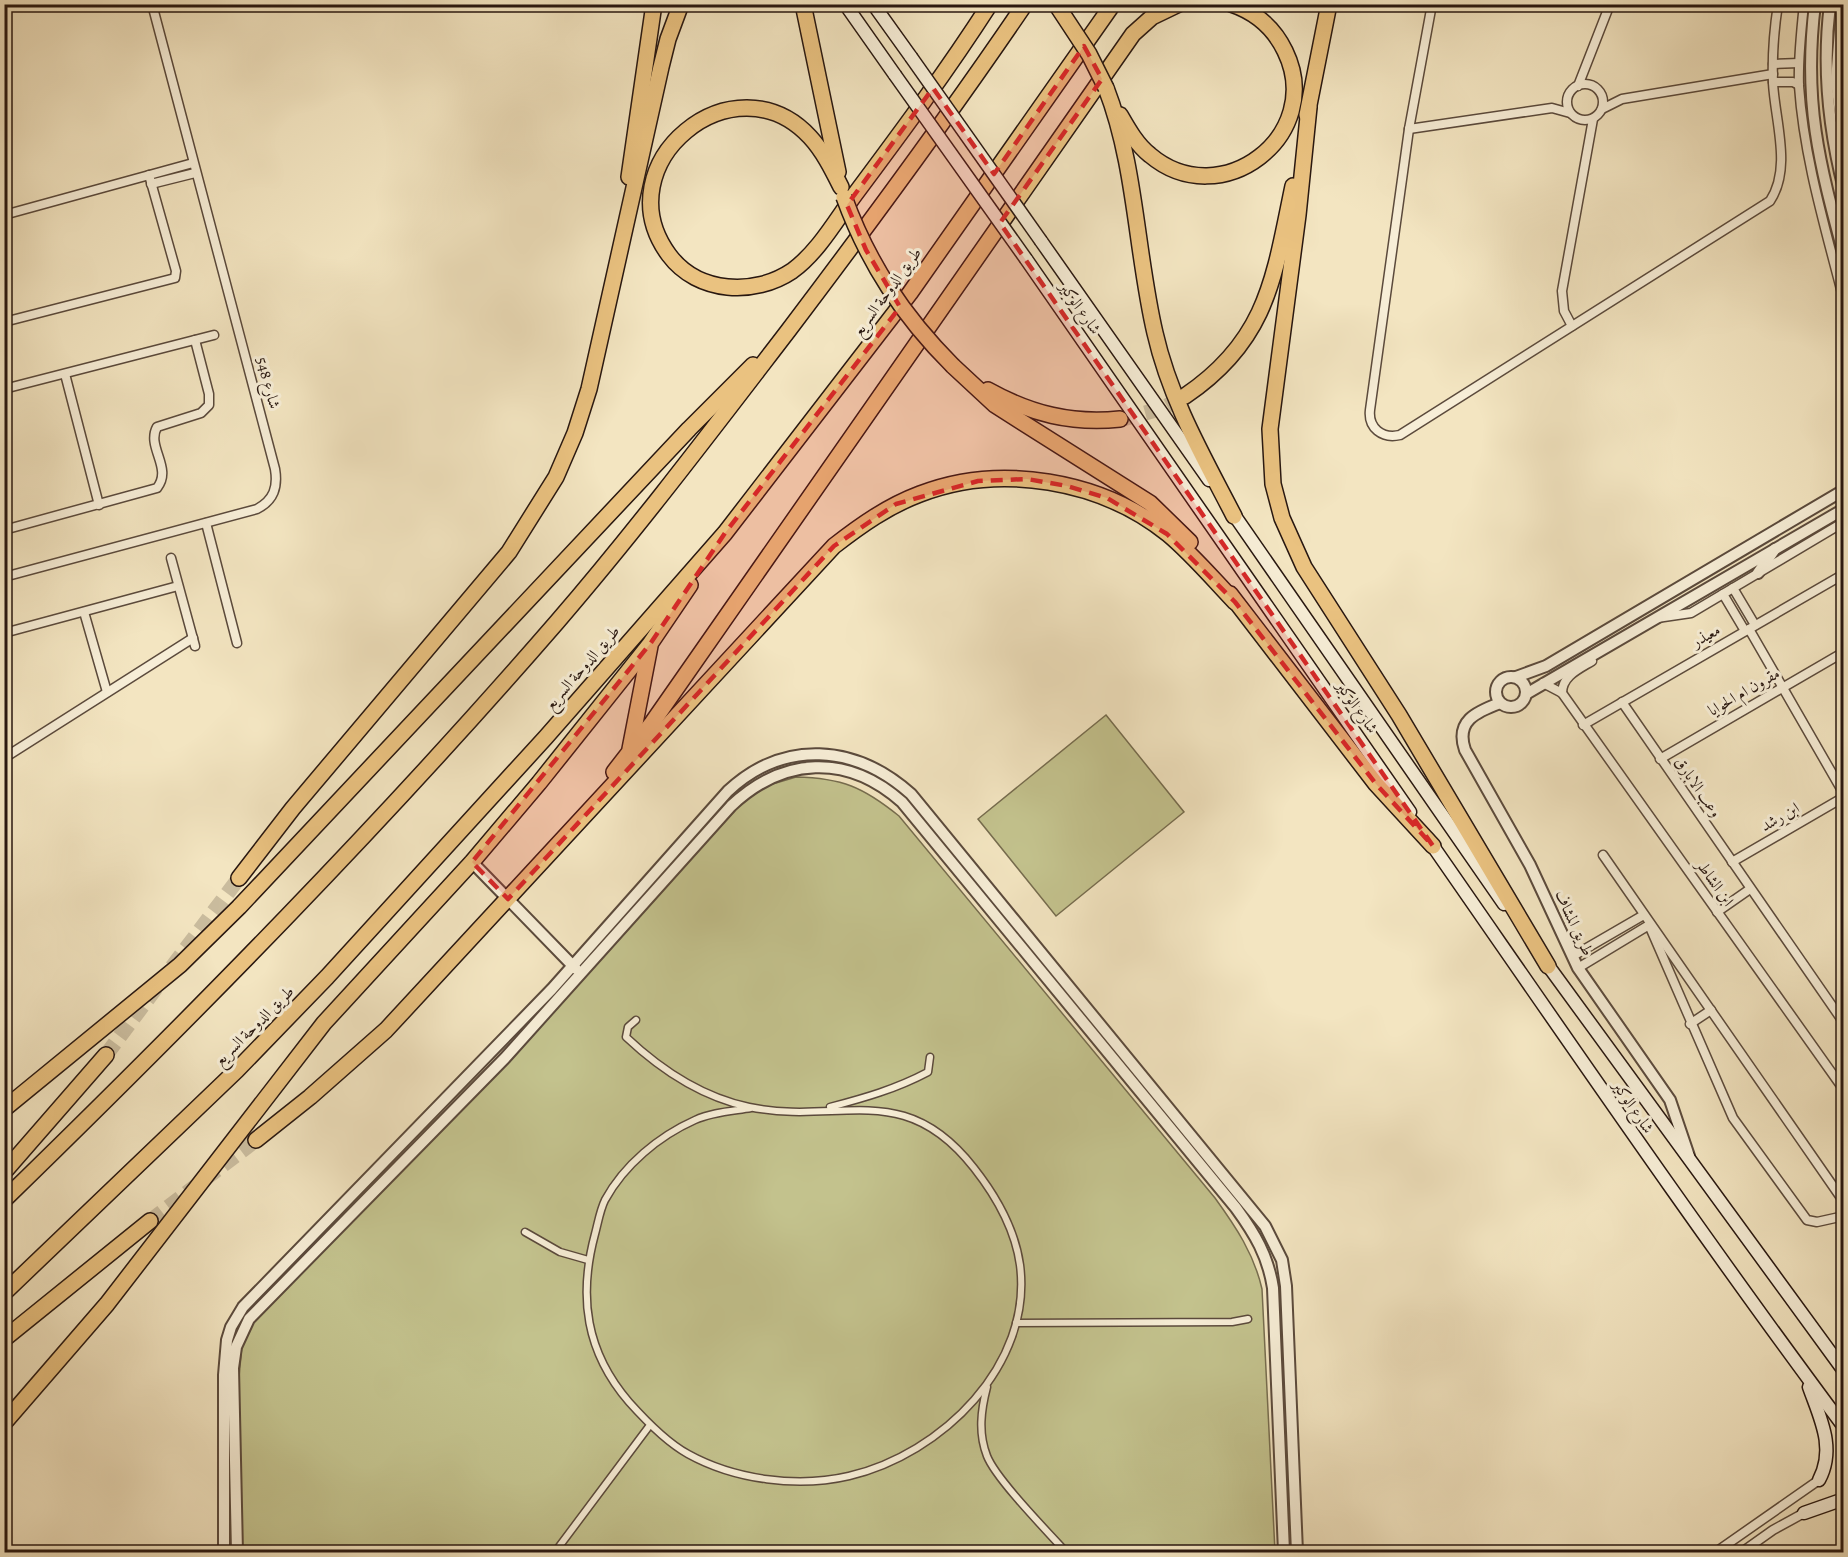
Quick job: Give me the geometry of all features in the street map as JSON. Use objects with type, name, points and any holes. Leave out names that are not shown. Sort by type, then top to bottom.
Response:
[{"type":"highway","points":[[614,280],[654,4]]},
{"type":"highway","points":[[239,878],[293,808],[481,587],[535,513],[556,477],[575,433],[589,389],[668,39],[681,4]]},
{"type":"highway","points":[[803,4],[842,192]]},
{"type":"highway","points":[[990,4],[924,101],[815,248],[793,270],[771,282],[733,288],[710,283],[686,272],[670,256],[653,219],[651,194],[656,170],[666,151],[680,134],[697,122],[732,109],[752,108],[773,112],[790,120],[809,135],[821,150],[842,192],[866,250],[892,296],[911,322],[995,405],[1150,503],[1198,550],[1235,602],[1376,784],[1433,846]]},
{"type":"highway","points":[[4,1200],[246,961],[465,725],[633,531],[705,442],[925,149],[1025,4]]},
{"type":"highway","points":[[1056,4],[1089,54],[1108,93],[1136,140],[1149,155],[1182,172],[1215,176],[1236,171],[1268,153],[1283,132],[1292,111],[1295,88],[1291,64],[1270,28],[1256,16],[1231,4]]},
{"type":"highway","name":"طريق الدوحة السريع","points":[[4,1293],[237,1070],[327,977],[538,746],[725,533],[910,293],[1113,4]]},
{"type":"highway","points":[[559,844],[630,752],[1133,34],[1152,17],[1179,4]]},
{"type":"highway","points":[[1185,396],[1223,367],[1239,349],[1262,311],[1277,261],[1329,4]]},
{"type":"highway","points":[[1108,93],[1123,151],[1155,332],[1167,379],[1189,429],[1234,516]]},
{"type":"highway","points":[[1309,108],[1298,215],[1270,429],[1272,476],[1282,518],[1304,567],[1399,715],[1548,966]]},
{"type":"highway","points":[[4,1109],[180,965],[231,916],[689,429],[787,331]]},
{"type":"highway","points":[[965,376],[1009,401],[1047,416],[1086,421],[1120,419]]},
{"type":"highway","points":[[256,1140],[310,1097],[386,1030],[834,546],[866,522],[921,493],[978,481],[1009,479],[1045,482],[1107,498],[1148,520],[1167,534],[1235,602]]},
{"type":"highway","points":[[4,1423],[107,1304],[324,1023],[472,861],[650,644],[725,533]]},
{"type":"highway","points":[[630,752],[650,644]]},
{"type":"highway","points":[[4,1172],[106,1054]]},
{"type":"highway","points":[[4,1339],[150,1221]]},
{"type":"main road","name":"شارع الوكير","points":[[845,4],[1026,259],[1559,1026],[1626,1128],[1844,1427]]},
{"type":"main road","name":"شارع الوكير","points":[[873,4],[1548,966],[1844,1371]]},
{"type":"main road","points":[[1804,1374],[1827,1442],[1825,1465],[1819,1480]]},
{"type":"main road","points":[[1804,1513],[1844,1499]]},
{"type":"street","name":"شارع 548","points":[[4,577],[206,523],[266,504],[276,489],[277,479],[152,4]]},
{"type":"street","points":[[1432,4],[1409,129],[1370,410],[1374,429],[1386,436],[1400,435],[1770,201],[1776,192],[1782,171],[1773,78],[1778,4]]},
{"type":"street","points":[[1552,108],[1578,86],[1610,4]]},
{"type":"street","points":[[1804,4],[1799,85],[1809,164],[1844,301]]},
{"type":"street","points":[[1815,4],[1810,64],[1813,124],[1822,176],[1844,255]]},
{"type":"street","points":[[1830,4],[1826,44],[1826,87],[1835,156],[1844,189]]},
{"type":"street","points":[[1841,4],[1835,81],[1844,152]]},
{"type":"street","points":[[1837,35],[1844,43]]},
{"type":"street","points":[[1773,64],[1799,63]]},
{"type":"street","points":[[1587,66],[1603,100],[1602,110]]},
{"type":"street","points":[[1835,81],[1844,75]]},
{"type":"street","points":[[1572,326],[1564,311],[1562,291],[1593,119],[1602,110],[1622,99],[1773,78],[1799,85]]},
{"type":"street","points":[[1578,86],[1596,88],[1622,99]]},
{"type":"street","points":[[1568,96],[1570,112]]},
{"type":"street","points":[[1409,129],[1552,108],[1570,112],[1580,120],[1588,139]]},
{"type":"street","points":[[1580,120],[1593,119]]},
{"type":"street","points":[[150,180],[193,163]]},
{"type":"street","points":[[4,215],[150,180],[195,173]]},
{"type":"street","points":[[4,322],[175,278],[176,271],[150,180]]},
{"type":"street","points":[[4,389],[214,335]]},
{"type":"street","points":[[4,530],[157,488],[163,472],[154,435],[157,427],[201,413],[209,405],[209,394],[195,340]]},
{"type":"street","points":[[65,374],[99,505]]},
{"type":"street","points":[[1516,677],[1522,681],[1526,694],[1524,700],[1514,707],[1500,704],[1496,698],[1497,684],[1502,679],[1516,677],[1555,661],[1844,490]]},
{"type":"street","points":[[1526,694],[1844,508]]},
{"type":"street","points":[[1653,618],[1691,613],[1789,552],[1844,522]]},
{"type":"street","points":[[206,523],[237,643]]},
{"type":"street","points":[[1758,573],[1776,547]]},
{"type":"street","points":[[4,758],[107,692],[194,642],[171,558]]},
{"type":"street","name":"معيذر","points":[[1583,725],[1844,574]]},
{"type":"street","points":[[4,633],[178,586]]},
{"type":"street","points":[[1733,588],[1750,628],[1844,796]]},
{"type":"street","points":[[1723,594],[1750,628]]},
{"type":"street","points":[[84,612],[107,692]]},
{"type":"street","points":[[1562,693],[1563,683],[1568,677],[1614,648],[1622,637]]},
{"type":"street","name":"مقرون ام الحوايا","points":[[1660,759],[1844,652]]},
{"type":"street","name":"ابن الشاطر","points":[[1543,683],[1562,693],[1844,1090]]},
{"type":"street","name":"وعب الابارق","points":[[1622,702],[1844,1023]]},
{"type":"street","name":"طريق المشاف","points":[[1500,704],[1470,719],[1462,729],[1461,739],[1530,865],[1578,968],[1659,1082],[1679,1121],[1692,1165]]},
{"type":"street","points":[[224,1552],[224,1375],[227,1340],[237,1316],[573,966],[728,791],[752,772],[785,758],[832,755],[864,762],[897,781],[926,812],[1217,1164],[1274,1241],[1282,1260],[1287,1302],[1297,1552]]},
{"type":"street","points":[[237,1552],[233,1368],[236,1347],[249,1319],[583,974],[731,806],[758,783],[800,768],[827,767],[858,774],[890,791],[915,818],[1236,1208],[1263,1248],[1270,1264],[1273,1288],[1284,1552]]},
{"type":"street","name":"ابن رشد","points":[[1732,862],[1844,796]]},
{"type":"street","points":[[1603,855],[1642,916],[1711,1010],[1844,1202]]},
{"type":"street","points":[[472,861],[583,974]]},
{"type":"street","points":[[1717,912],[1750,888]]},
{"type":"street","points":[[1573,956],[1642,916]]},
{"type":"street","points":[[1578,968],[1649,926]]},
{"type":"street","points":[[1649,926],[1733,1118],[1807,1220],[1817,1222],[1844,1216]]},
{"type":"street","points":[[1690,1024],[1711,1010]]},
{"type":"street","points":[[636,1020],[628,1027],[626,1037],[642,1052],[675,1076],[713,1097],[752,1108]]},
{"type":"street","points":[[821,1109],[878,1095],[911,1082],[928,1072],[930,1057]]},
{"type":"street","points":[[752,1108],[889,1110],[918,1120],[945,1137],[973,1167],[999,1204],[1015,1240],[1020,1268],[1016,1323],[1005,1354],[987,1384],[961,1414],[921,1445],[889,1463],[849,1476],[807,1481],[750,1477],[722,1469],[687,1454],[650,1425],[601,1364],[590,1330],[586,1288],[588,1260],[604,1202],[627,1169],[658,1140],[697,1118],[752,1108]]},
{"type":"street","points":[[525,1232],[560,1252],[588,1260]]},
{"type":"street","points":[[1016,1323],[1232,1322],[1248,1319]]},
{"type":"street","points":[[987,1384],[982,1407],[981,1431],[987,1457],[1066,1552]]},
{"type":"street","points":[[555,1552],[650,1425]]},
{"type":"street","points":[[1716,1552],[1819,1480]]},
{"type":"street","points":[[1742,1552],[1773,1530],[1804,1513]]},
{"type":"highlighted area","points":[[1084,46],[1102,79],[1000,223],[1433,846],[1376,784],[1235,602],[1167,534],[1107,498],[1067,486],[1027,479],[978,481],[896,504],[834,546],[508,899],[472,862],[650,644],[725,533],[900,307],[866,250],[847,205],[933,88],[994,174]]},
{"type":"shaded area","points":[[1106,715],[1184,812],[1056,916],[978,819]]},
{"type":"shaded area","points":[[796,777],[826,779],[851,786],[863,791],[899,816],[1215,1198],[1237,1230],[1249,1252],[1262,1289],[1275,1552],[240,1552],[239,1377],[242,1345],[254,1320],[539,1027],[558,1001],[742,803],[766,786]]},
{"type":"tunnel","points":[[1123,419],[1163,408],[1185,396]]},
{"type":"tunnel","points":[[172,967],[239,878]]},
{"type":"tunnel","points":[[106,1055],[156,988]]},
{"type":"tunnel","points":[[150,1221],[256,1140]]}]
